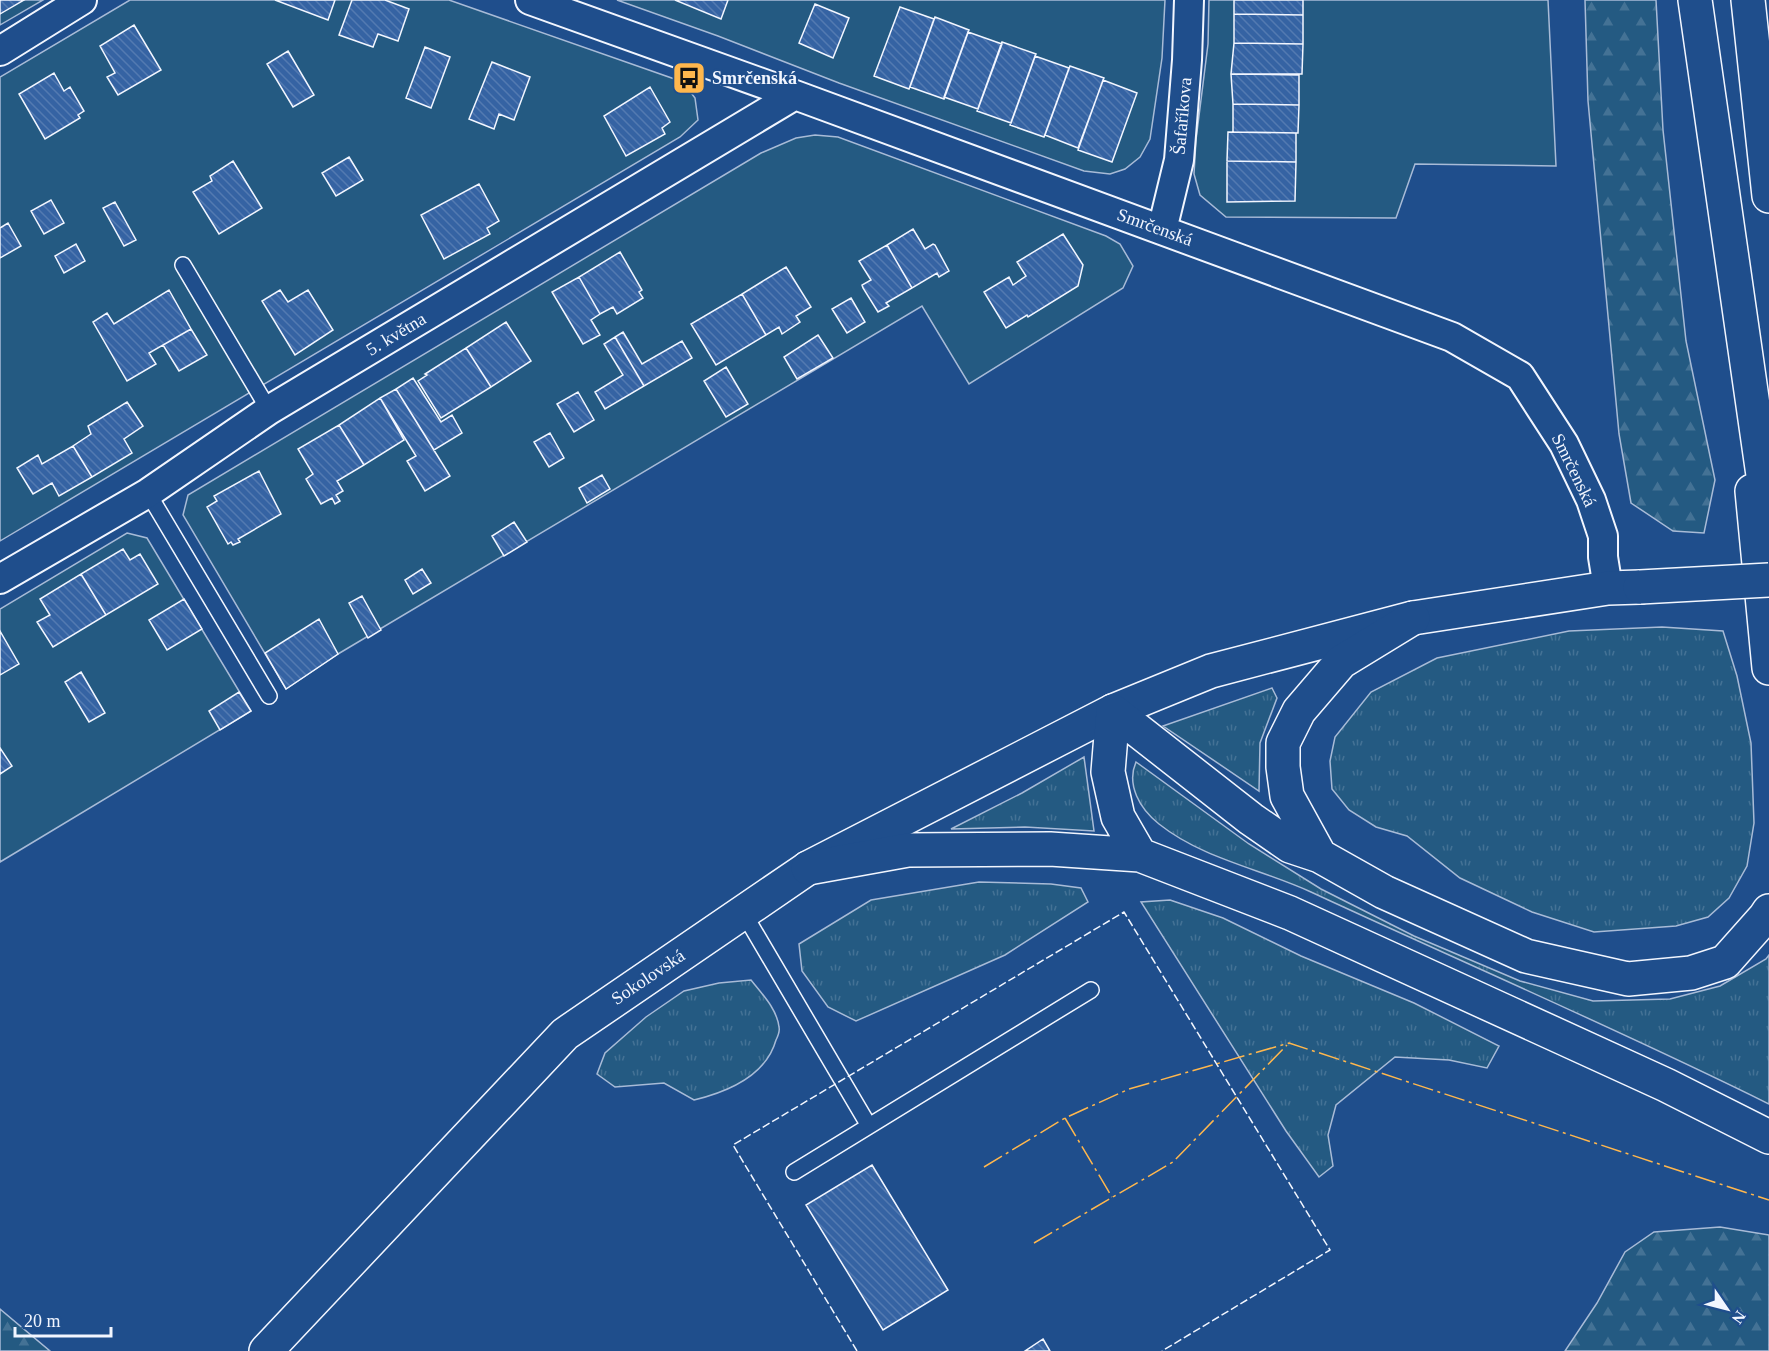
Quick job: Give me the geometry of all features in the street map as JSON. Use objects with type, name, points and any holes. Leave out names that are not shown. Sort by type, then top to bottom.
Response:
[{"type":"main road","points":[[1695,0],[1769,517]]},
{"type":"main road","points":[[1748,0],[1769,196]]},
{"type":"main road","points":[[1730,244],[1769,668]]},
{"type":"main road","name":"Sokolovská","points":[[266,1351],[565,1034],[808,868],[1113,711],[1211,671],[1413,618],[1608,588],[1769,580]]},
{"type":"main road","points":[[1320,856],[1287,796],[1282,767],[1283,743],[1299,711],[1341,662],[1413,618]]},
{"type":"main road","points":[[1113,711],[1108,772],[1118,817],[1140,855]]},
{"type":"main road","points":[[1113,711],[1251,819],[1290,846],[1320,856],[1384,892],[1526,956],[1629,979],[1691,973],[1725,962],[1769,911]]},
{"type":"main road","points":[[808,868],[908,850],[1050,849],[1140,855],[1290,913],[1666,1085],[1769,1137]]},
{"type":"street","points":[[0,51],[82,0]]},
{"type":"street","name":"Smrčenská","points":[[530,0],[795,95],[1452,338],[1520,376],[1564,444],[1591,500],[1603,536],[1603,558],[1608,588]]},
{"type":"street","name":"Šafaříkova","points":[[1162,230],[1179,160],[1189,0]]},
{"type":"street","name":"5. května","points":[[0,579],[148,493],[269,410],[795,95]]},
{"type":"lane","points":[[183,265],[269,410]]},
{"type":"lane","points":[[148,493],[269,696]]},
{"type":"lane","points":[[743,912],[869,1126]]},
{"type":"lane","points":[[794,1172],[1091,990]]},
{"type":"green space","points":[[0,0],[43,0],[0,25]]},
{"type":"green space","points":[[130,0],[449,0],[683,82],[695,98],[698,120],[680,137],[0,541],[0,77]]},
{"type":"green space","points":[[617,0],[1165,0],[1162,58],[1150,139],[1140,157],[1125,169],[1110,174],[1084,171]]},
{"type":"green space","points":[[1209,0],[1548,0],[1556,166],[1415,164],[1396,218],[1226,217],[1200,195],[1194,174],[1208,44]]},
{"type":"green space","points":[[1585,0],[1656,0],[1663,130],[1686,341],[1715,480],[1704,533],[1673,531],[1631,503],[1619,434],[1588,101]]},
{"type":"green space","points":[[815,135],[838,137],[1106,236],[1120,244],[1133,266],[1123,288],[969,384],[922,306],[338,654],[286,689],[183,515],[188,495],[761,153],[796,138]]},
{"type":"green space","points":[[127,533],[147,538],[251,711],[0,862],[0,609]]},
{"type":"green space","points":[[1662,627],[1723,631],[1737,676],[1751,743],[1754,823],[1747,866],[1729,898],[1708,917],[1676,926],[1594,932],[1532,912],[1460,878],[1407,836],[1376,827],[1349,810],[1332,789],[1330,761],[1335,737],[1371,692],[1437,658],[1569,631]]},
{"type":"green space","points":[[1272,688],[1277,698],[1260,743],[1259,791],[1163,726]]},
{"type":"green space","points":[[1084,757],[1094,831],[1025,827],[951,829],[1022,793]]},
{"type":"green space","points":[[1136,762],[1249,844],[1321,889],[1414,936],[1520,981],[1593,1001],[1670,999],[1720,986],[1769,955],[1769,1104],[1311,892],[1194,846],[1159,824],[1141,804],[1134,788],[1133,771]]},
{"type":"green space","points":[[979,882],[1051,884],[1081,888],[1088,902],[1005,955],[856,1021],[828,1007],[802,971],[799,944],[871,900]]},
{"type":"green space","points":[[1170,900],[1223,918],[1301,956],[1414,1003],[1499,1046],[1487,1068],[1449,1060],[1395,1057],[1336,1105],[1328,1135],[1333,1166],[1319,1177],[1286,1131],[1141,902]]},
{"type":"green space","points":[[751,980],[772,1008],[778,1020],[779,1030],[771,1053],[764,1063],[744,1080],[732,1087],[694,1100],[664,1083],[615,1087],[597,1074],[605,1053],[646,1017],[684,991],[719,983]]},
{"type":"green space","points":[[1720,1227],[1769,1235],[1769,1351],[1565,1351],[1597,1303],[1625,1252],[1654,1232]]},
{"type":"green space","points":[[0,1309],[50,1351],[0,1351]]},
{"type":"building","points":[[0,0],[24,0],[0,14]]},
{"type":"building","points":[[275,0],[335,0],[328,20]]},
{"type":"building","points":[[352,0],[385,0],[409,9],[398,41],[378,34],[373,47],[339,35]]},
{"type":"building","points":[[675,0],[728,0],[721,19]]},
{"type":"building","points":[[1234,0],[1303,0],[1303,15],[1234,14]]},
{"type":"building","points":[[815,4],[849,18],[833,58],[799,43]]},
{"type":"building","points":[[900,7],[934,19],[909,89],[874,76]]},
{"type":"building","points":[[1234,14],[1303,15],[1303,44],[1234,43]]},
{"type":"building","points":[[935,17],[969,30],[944,99],[910,87]]},
{"type":"building","points":[[134,25],[161,70],[118,95],[107,77],[115,73],[100,46]]},
{"type":"building","points":[[968,32],[1002,44],[978,109],[944,97]]},
{"type":"building","points":[[1002,42],[1036,54],[1011,123],[977,111]]},
{"type":"building","points":[[1234,43],[1303,44],[1302,74],[1231,74]]},
{"type":"building","points":[[425,47],[450,57],[431,108],[406,98]]},
{"type":"building","points":[[288,51],[314,95],[293,107],[267,64]]},
{"type":"building","points":[[1035,56],[1069,68],[1044,137],[1010,125]]},
{"type":"building","points":[[492,62],[530,77],[514,120],[499,114],[494,129],[469,119]]},
{"type":"building","points":[[1070,66],[1104,78],[1078,148],[1045,135]]},
{"type":"building","points":[[54,73],[64,91],[70,87],[84,111],[78,115],[80,118],[45,139],[19,94]]},
{"type":"building","points":[[1231,74],[1299,75],[1299,105],[1233,104]]},
{"type":"building","points":[[1103,80],[1137,93],[1112,162],[1078,150]]},
{"type":"building","points":[[650,87],[670,122],[662,128],[665,134],[626,156],[604,116]]},
{"type":"building","points":[[1233,104],[1299,105],[1298,133],[1233,132]]},
{"type":"building","points":[[1228,132],[1296,133],[1296,162],[1227,161]]},
{"type":"building","points":[[349,157],[363,180],[336,196],[322,173]]},
{"type":"building","points":[[233,161],[262,208],[219,234],[193,192],[212,181],[210,176]]},
{"type":"building","points":[[1227,161],[1296,162],[1295,201],[1227,202]]},
{"type":"building","points":[[479,184],[499,221],[487,228],[490,234],[444,259],[421,215]]},
{"type":"building","points":[[51,200],[64,223],[44,234],[31,211]]},
{"type":"building","points":[[115,202],[136,240],[124,246],[103,208]]},
{"type":"building","points":[[8,223],[21,246],[0,258],[0,228]]},
{"type":"building","points":[[913,229],[925,249],[935,245],[949,271],[939,277],[937,273],[912,288],[887,245]]},
{"type":"building","points":[[1063,234],[1083,265],[1078,286],[1006,328],[984,292],[1009,277],[1013,285],[1026,276],[1017,262]]},
{"type":"building","points":[[76,244],[85,261],[64,273],[55,256]]},
{"type":"building","points":[[887,245],[912,288],[886,303],[889,306],[878,312],[863,288],[862,285],[871,280],[859,261]]},
{"type":"building","points":[[620,252],[642,290],[639,292],[643,298],[617,314],[613,307],[600,314],[579,277]]},
{"type":"building","points":[[786,267],[811,307],[796,316],[800,322],[782,334],[779,327],[766,335],[742,294]]},
{"type":"building","points":[[579,277],[600,314],[591,320],[600,335],[583,344],[552,292]]},
{"type":"building","points":[[169,290],[191,329],[149,353],[156,364],[127,381],[93,322],[107,313],[114,324]]},
{"type":"building","points":[[280,290],[288,302],[308,290],[333,330],[295,355],[262,301]]},
{"type":"building","points":[[742,294],[766,335],[716,365],[691,324]]},
{"type":"building","points":[[851,298],[865,322],[847,333],[832,309]]},
{"type":"building","points":[[506,322],[531,361],[491,387],[466,348]]},
{"type":"building","points":[[191,329],[207,355],[179,371],[163,345]]},
{"type":"building","points":[[623,332],[642,364],[682,341],[692,358],[644,386],[615,337]]},
{"type":"building","points":[[818,335],[833,358],[797,379],[784,357]]},
{"type":"building","points":[[615,337],[644,386],[605,409],[595,392],[623,375],[604,344]]},
{"type":"building","points":[[466,348],[491,387],[441,418],[418,381],[427,375],[425,374]]},
{"type":"building","points":[[726,367],[748,404],[726,417],[704,381]]},
{"type":"building","points":[[413,378],[441,422],[452,415],[462,433],[434,450],[396,389]]},
{"type":"building","points":[[396,389],[450,476],[425,491],[407,461],[416,456],[380,398]]},
{"type":"building","points":[[578,392],[594,420],[574,432],[557,404]]},
{"type":"building","points":[[380,398],[404,440],[364,465],[339,425]]},
{"type":"building","points":[[127,402],[143,426],[124,439],[132,453],[92,477],[73,446],[91,434],[88,426]]},
{"type":"building","points":[[339,425],[364,465],[337,481],[343,491],[336,495],[340,501],[335,504],[332,498],[321,504],[306,479],[313,474],[298,449]]},
{"type":"building","points":[[550,433],[564,458],[549,467],[534,442]]},
{"type":"building","points":[[73,446],[92,477],[59,496],[52,483],[33,494],[17,468],[38,455],[42,464]]},
{"type":"building","points":[[259,471],[281,514],[238,539],[240,542],[233,545],[231,542],[228,544],[207,507],[217,501],[214,496]]},
{"type":"building","points":[[602,475],[610,489],[587,503],[579,488]]},
{"type":"building","points":[[514,522],[527,542],[504,556],[492,536]]},
{"type":"building","points":[[123,549],[130,560],[140,554],[158,584],[106,615],[81,574]]},
{"type":"building","points":[[422,569],[431,583],[413,594],[405,580]]},
{"type":"building","points":[[81,574],[106,615],[53,647],[37,622],[50,615],[40,599]]},
{"type":"building","points":[[362,596],[381,630],[368,638],[349,603]]},
{"type":"building","points":[[184,599],[202,629],[167,650],[149,620]]},
{"type":"building","points":[[319,619],[338,654],[286,689],[265,653]]},
{"type":"building","points":[[0,631],[19,664],[0,675]]},
{"type":"building","points":[[81,672],[105,713],[89,722],[65,682]]},
{"type":"building","points":[[239,692],[251,711],[220,730],[209,711]]},
{"type":"building","points":[[0,748],[12,766],[0,774]]},
{"type":"building","points":[[872,1165],[948,1290],[883,1330],[806,1205]]},
{"type":"building","points":[[1043,1339],[1050,1351],[1025,1351]]},
{"type":"fence","points":[[857,1351],[733,1145],[1124,912],[1330,1250],[1162,1351]]},
{"type":"power","points":[[984,1167],[1065,1118],[1129,1089],[1289,1043],[1769,1200]]},
{"type":"power","points":[[1034,1243],[1173,1162],[1287,1045]]},
{"type":"power","points":[[1065,1118],[1112,1197]]},
{"type":"place","name":"Smrčenská","points":[[689,78]]}]
